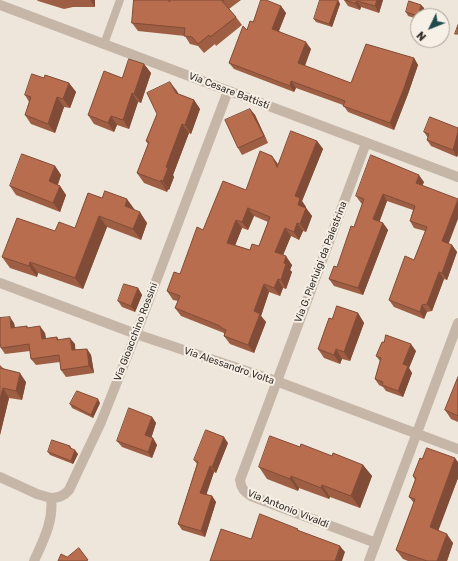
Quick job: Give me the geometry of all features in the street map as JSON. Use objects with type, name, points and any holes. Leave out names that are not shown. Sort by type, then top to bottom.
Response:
[{"type":"street","name":"Via Cesare Battisti","points":[[4,4],[104,44],[458,177]]},
{"type":"street","name":"Via Gioacchino Rossini","points":[[51,498],[65,495],[69,490],[101,422],[228,91]]},
{"type":"street","name":"Via G. Pierluigi da Palestrina","points":[[276,381],[366,143]]},
{"type":"street","name":"Via Alessandro Volta","points":[[0,283],[136,334],[276,381],[458,449]]},
{"type":"street","points":[[369,561],[458,323]]},
{"type":"street","name":"Via Antonio Vivaldi","points":[[276,381],[241,476],[240,480],[244,492],[251,496],[376,543]]},
{"type":"street","points":[[0,477],[37,494],[51,498],[52,506],[50,522],[34,561]]},
{"type":"lane","points":[[104,44],[120,0]]},
{"type":"building","points":[[134,0],[169,0],[169,2],[171,0],[224,0],[222,1],[236,17],[210,37],[209,35],[198,44],[192,37],[184,36],[185,28],[132,23]]},
{"type":"building","points":[[261,0],[266,0],[281,6],[272,29],[306,42],[298,63],[351,83],[366,44],[414,58],[390,123],[343,106],[345,101],[291,81],[290,86],[229,63],[243,26],[247,30],[250,21],[253,22]]},
{"type":"building","points":[[320,0],[338,0],[329,24],[314,19]]},
{"type":"building","points":[[345,0],[377,0],[375,6],[357,1],[355,3]]},
{"type":"building","points":[[409,1],[421,5],[420,8],[410,8],[410,13],[406,12]]},
{"type":"building","points":[[458,25],[458,34],[455,34]]},
{"type":"building","points":[[129,59],[144,64],[123,120],[111,116],[108,123],[88,115],[104,71],[122,78]]},
{"type":"building","points":[[32,74],[44,78],[45,75],[69,83],[63,99],[57,97],[48,124],[25,115],[31,97],[25,95]]},
{"type":"building","points":[[170,82],[176,93],[194,100],[185,125],[182,124],[166,167],[168,168],[163,181],[161,180],[161,182],[137,173],[149,142],[146,141],[157,114],[147,93]]},
{"type":"building","points":[[250,109],[264,136],[238,148],[225,120]]},
{"type":"building","points":[[430,117],[458,128],[453,150],[427,140],[429,134],[424,132]]},
{"type":"building","points":[[291,131],[317,141],[295,196],[300,198],[298,205],[306,208],[300,224],[297,223],[294,232],[285,228],[275,252],[286,256],[284,263],[286,264],[281,280],[278,279],[274,288],[264,284],[254,311],[260,314],[248,345],[224,336],[226,330],[220,326],[175,308],[180,296],[167,291],[174,272],[180,274],[197,227],[203,230],[223,181],[246,190],[260,151],[272,156],[277,167]],"holes":[[[248,208],[270,217],[259,246],[252,244],[250,250],[227,243],[236,220],[242,222]]]},
{"type":"building","points":[[22,154],[55,166],[49,181],[60,186],[53,203],[10,186]]},
{"type":"building","points":[[371,155],[419,175],[416,183],[458,199],[442,241],[452,245],[442,273],[439,272],[427,304],[422,305],[420,312],[389,300],[405,256],[414,260],[427,227],[410,221],[415,206],[383,194],[373,219],[383,223],[358,288],[329,279],[334,266],[337,267],[351,226],[354,227],[364,199],[356,196]]},
{"type":"building","points":[[105,191],[127,199],[125,206],[140,212],[133,229],[99,216],[75,278],[30,262],[29,266],[2,257],[17,218],[55,231],[59,222],[75,228],[88,193],[102,198]]},
{"type":"building","points":[[124,284],[138,288],[131,306],[118,301]]},
{"type":"building","points":[[337,306],[358,313],[344,352],[336,349],[334,355],[318,349],[329,318],[332,319]]},
{"type":"building","points":[[10,317],[11,328],[40,326],[42,339],[57,337],[57,340],[70,338],[72,350],[87,349],[89,366],[61,370],[59,355],[31,359],[29,344],[1,348],[0,318]]},
{"type":"building","points":[[386,335],[411,344],[403,364],[408,366],[398,391],[382,385],[383,382],[375,379],[381,358],[376,356],[382,342],[384,342]]},
{"type":"building","points":[[0,368],[20,373],[16,391],[3,388],[0,399]]},
{"type":"building","points":[[458,377],[458,416],[445,410]]},
{"type":"building","points":[[77,391],[98,399],[91,415],[70,404]]},
{"type":"building","points":[[129,408],[152,417],[145,435],[153,438],[148,452],[117,441]]},
{"type":"building","points":[[206,430],[224,437],[212,467],[210,466],[200,493],[212,496],[201,531],[178,524],[198,462],[194,460]]},
{"type":"building","points":[[270,436],[300,447],[301,444],[332,456],[333,453],[363,465],[351,496],[322,485],[321,488],[291,476],[290,479],[259,467]]},
{"type":"building","points":[[52,440],[70,446],[70,448],[75,450],[71,461],[48,452]]},
{"type":"building","points":[[427,448],[455,458],[430,527],[447,534],[437,561],[427,561],[396,550],[415,499],[409,497],[416,478],[413,476],[420,458],[422,459]]},
{"type":"building","points":[[260,514],[340,546],[335,561],[210,561],[221,529],[251,539]]},
{"type":"building","points":[[79,548],[88,560],[58,561],[61,554],[67,557]]}]
